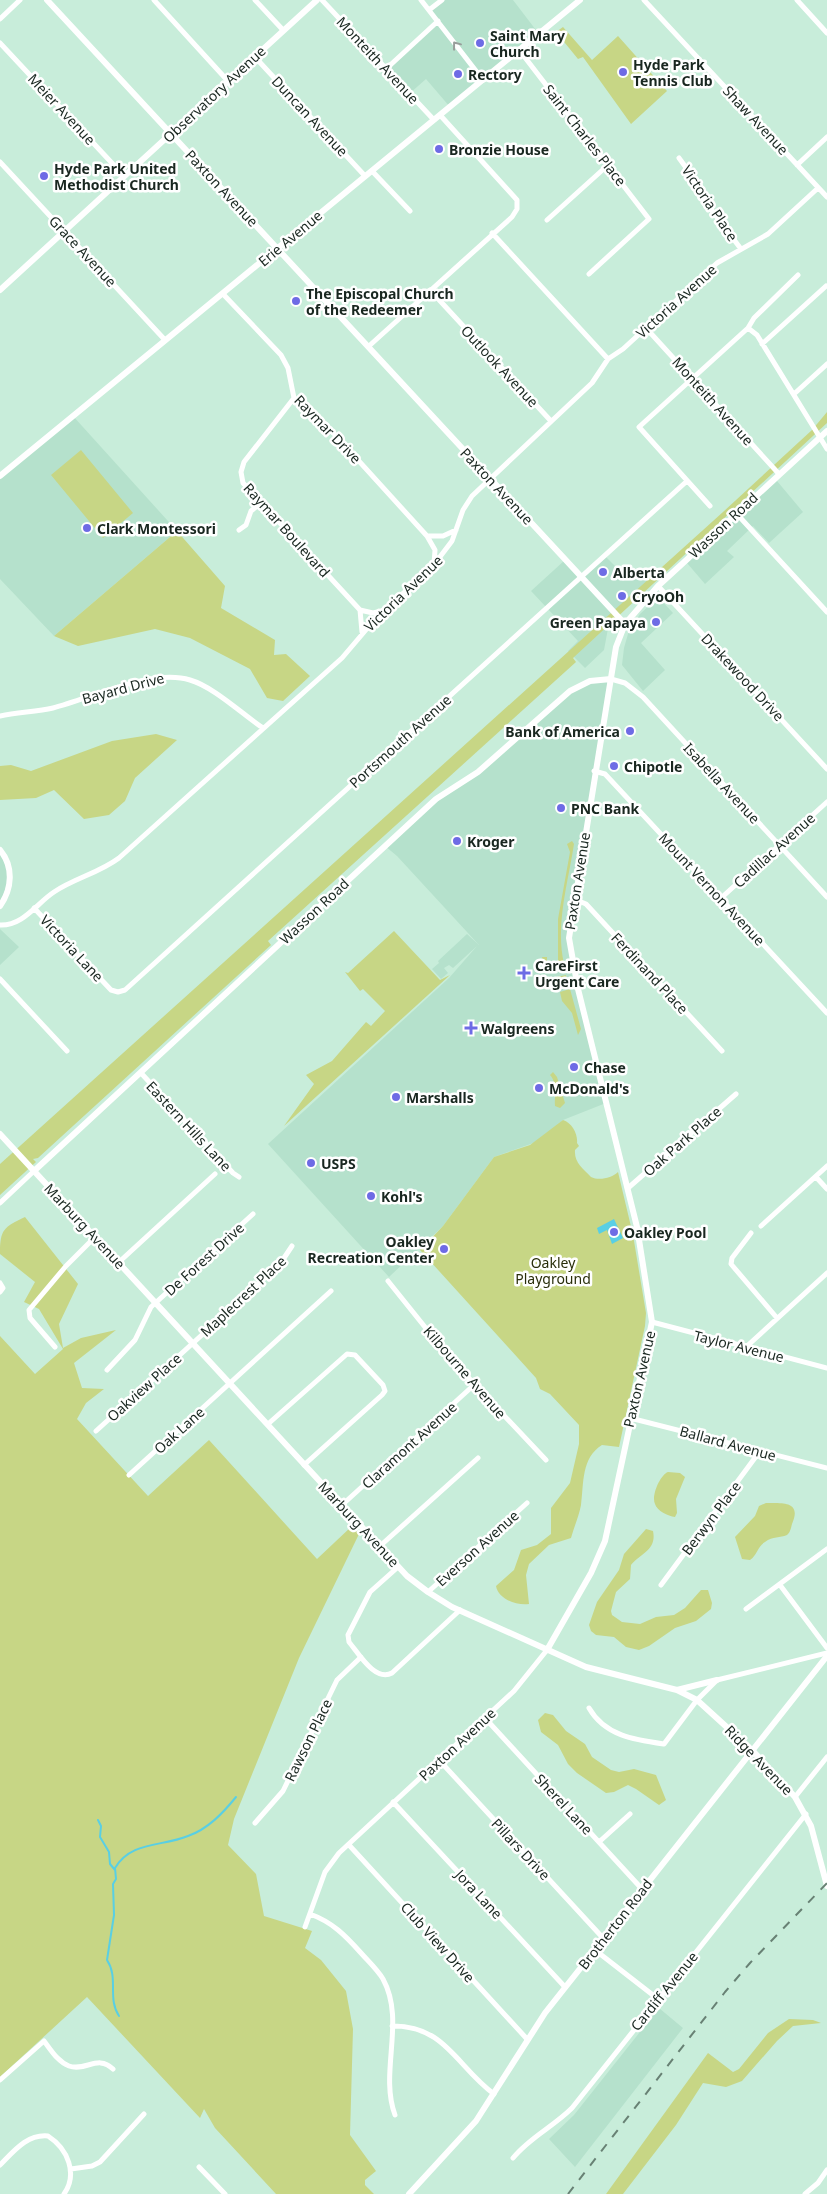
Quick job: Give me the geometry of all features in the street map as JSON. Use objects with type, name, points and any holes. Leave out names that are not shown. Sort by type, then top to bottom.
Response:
[{"type":"street","points":[[0,19],[20,0]]},
{"type":"street","name":"Paxton Avenue","points":[[47,0],[625,624],[616,647],[569,927],[570,951],[628,1188],[647,1282],[652,1322],[605,1541],[591,1573],[548,1650],[518,1687],[349,1844],[326,1872],[305,1927]]},
{"type":"street","points":[[154,0],[228,80]]},
{"type":"street","points":[[255,0],[283,30]]},
{"type":"street","name":"Observatory Avenue","points":[[0,290],[317,0]]},
{"type":"street","name":"Monteith Avenue","points":[[322,0],[386,70],[437,118],[518,204],[515,213],[492,233]]},
{"type":"street","points":[[421,0],[483,80]]},
{"type":"street","points":[[429,10],[442,0]]},
{"type":"street","name":"Erie Avenue","points":[[0,476],[580,0]]},
{"type":"street","name":"Shaw Avenue","points":[[644,0],[827,197]]},
{"type":"street","points":[[797,0],[827,33]]},
{"type":"street","points":[[386,70],[438,21]]},
{"type":"street","name":"Meier Avenue","points":[[0,43],[124,176]]},
{"type":"street","name":"Saint Charles Place","points":[[520,51],[649,219],[589,274]]},
{"type":"street","name":"Duncan Avenue","points":[[254,56],[366,176]]},
{"type":"street","points":[[797,165],[827,137]]},
{"type":"street","name":"Victoria Place","points":[[679,158],[703,191],[710,208],[741,249]]},
{"type":"street","name":"Grace Avenue","points":[[0,162],[165,340]]},
{"type":"street","points":[[548,220],[608,165]]},
{"type":"street","points":[[372,171],[410,211]]},
{"type":"street","name":"Victoria Avenue","points":[[0,925],[15,923],[53,893],[98,872],[119,858],[342,658],[383,611],[444,554],[472,496],[489,477],[592,383],[608,359],[646,328],[717,263],[768,234],[818,188]]},
{"type":"street","points":[[369,346],[492,233],[608,359]]},
{"type":"street","points":[[710,506],[639,427],[748,328],[754,318],[798,275]]},
{"type":"street","points":[[762,344],[826,286]]},
{"type":"street","name":"Outlook Avenue","points":[[430,290],[550,420]]},
{"type":"street","name":"Raymar Drive","points":[[223,294],[281,355],[288,368],[294,398],[312,410],[427,536],[435,550],[433,566]]},
{"type":"street","name":"Monteith Avenue","points":[[646,328],[780,474]]},
{"type":"street","points":[[748,328],[753,330],[827,449]]},
{"type":"street","points":[[794,394],[827,364]]},
{"type":"street","name":"Raymar Boulevard","points":[[294,398],[242,467],[243,482],[360,610]]},
{"type":"street","name":"Wasson Road","points":[[625,624],[658,586],[827,431]]},
{"type":"street","name":"Portsmouth Avenue","points":[[110,988],[118,992],[125,990],[687,481]]},
{"type":"street","points":[[239,530],[246,525],[251,511],[261,503]]},
{"type":"street","points":[[736,513],[827,612]]},
{"type":"street","points":[[427,536],[443,536],[456,530]]},
{"type":"street","name":"Drakewood Drive","points":[[658,586],[827,769]]},
{"type":"street","points":[[361,634],[360,610],[373,613],[383,611]]},
{"type":"street","name":"Bayard Drive","points":[[0,716],[52,708],[153,678],[171,676],[191,680],[207,689],[263,728]]},
{"type":"street","name":"Wasson Road","points":[[34,1171],[436,799],[478,772],[570,691],[590,681],[611,679]]},
{"type":"street","name":"Isabella Avenue","points":[[611,679],[625,683],[643,697],[827,897]]},
{"type":"street","name":"Mount Vernon Avenue","points":[[594,771],[606,774],[827,1013]]},
{"type":"street","name":"Cadillac Avenue","points":[[720,898],[827,802]]},
{"type":"street","points":[[0,850],[8,867],[10,882],[7,896],[0,906]]},
{"type":"street","name":"Ferdinand Place","points":[[574,900],[586,904],[722,1051]]},
{"type":"street","name":"Victoria Lane","points":[[34,908],[110,988]]},
{"type":"street","points":[[0,979],[67,1051]]},
{"type":"street","name":"Eastern Hills Lane","points":[[141,1073],[233,1173],[239,1177]]},
{"type":"street","name":"Oak Park Place","points":[[628,1188],[736,1094]]},
{"type":"street","name":"Marburg Avenue","points":[[0,1134],[398,1567],[428,1592],[460,1610],[601,1673],[677,1690],[697,1700]]},
{"type":"street","points":[[761,1226],[827,1166]]},
{"type":"street","points":[[0,1203],[34,1171]]},
{"type":"street","points":[[118,1262],[215,1174]]},
{"type":"street","points":[[816,1177],[827,1189]]},
{"type":"street","name":"De Forest Drive","points":[[106,1370],[136,1340],[149,1309],[253,1214]]},
{"type":"street","points":[[751,1233],[732,1258],[731,1264],[777,1318]]},
{"type":"street","points":[[55,1347],[30,1318],[29,1310],[66,1266],[95,1237]]},
{"type":"street","name":"Maplecrest Place","points":[[192,1344],[285,1258],[292,1246]]},
{"type":"street","points":[[746,1347],[827,1273]]},
{"type":"street","name":"Kilbourne Avenue","points":[[388,1281],[437,1343],[546,1460]]},
{"type":"street","points":[[0,1283],[3,1288],[0,1292]]},
{"type":"street","name":"Oak Lane","points":[[129,1475],[331,1291]]},
{"type":"street","name":"Taylor Avenue","points":[[652,1322],[827,1368]]},
{"type":"street","name":"Oakview Place","points":[[96,1431],[192,1344]]},
{"type":"street","points":[[268,1424],[347,1354],[355,1355],[369,1369],[384,1388],[382,1395],[304,1465]]},
{"type":"street","name":"Claramont Avenue","points":[[342,1505],[475,1384]]},
{"type":"street","name":"Ballard Avenue","points":[[630,1418],[827,1468]]},
{"type":"street","name":"Berwyn Place","points":[[661,1585],[760,1451]]},
{"type":"street","points":[[380,1546],[478,1458]]},
{"type":"street","name":"Everson Avenue","points":[[428,1592],[527,1503]]},
{"type":"street","points":[[746,1609],[827,1549]]},
{"type":"street","points":[[398,1567],[370,1592],[348,1632],[348,1639],[377,1674],[389,1675],[460,1610]]},
{"type":"street","points":[[780,1585],[827,1648]]},
{"type":"street","points":[[677,1690],[827,1655]]},
{"type":"street","name":"Brotherton Road","points":[[409,2194],[476,2121],[527,2039],[565,1987],[827,1655]]},
{"type":"street","name":"Rawson Place","points":[[255,1823],[283,1791],[337,1680],[361,1657]]},
{"type":"street","points":[[589,1708],[616,1735],[664,1744],[697,1700],[717,1680]]},
{"type":"street","name":"Ridge Avenue","points":[[697,1700],[753,1751],[795,1797],[806,1814],[827,1886]]},
{"type":"street","name":"Sherel Lane","points":[[485,1718],[642,1889]]},
{"type":"street","points":[[795,1797],[827,1757]]},
{"type":"street","name":"Pillars Drive","points":[[439,1760],[603,1938]]},
{"type":"street","name":"Jora Lane","points":[[393,1802],[565,1987]]},
{"type":"street","points":[[599,1842],[630,1814]]},
{"type":"street","name":"Cardiff Avenue","points":[[513,2158],[529,2139],[557,2122],[572,2108],[806,1814]]},
{"type":"street","name":"Club View Drive","points":[[349,1844],[527,2039]]},
{"type":"street","points":[[310,1914],[322,1918],[340,1930],[378,1972],[390,1996],[392,2026],[390,2077],[392,2105],[395,2115]]},
{"type":"street","points":[[595,1950],[658,1999]]},
{"type":"street","points":[[392,2026],[420,2029],[438,2039],[494,2094]]},
{"type":"street","points":[[0,2080],[44,2042],[67,2065],[77,2067],[98,2062],[106,2064],[113,2069]]},
{"type":"street","points":[[71,2169],[92,2166],[100,2162],[144,2114]]},
{"type":"street","points":[[0,2165],[27,2140],[48,2136],[56,2142],[67,2157],[71,2169],[70,2180],[64,2194]]},
{"type":"street","points":[[200,2167],[225,2194]]},
{"type":"street","points":[[805,2194],[818,2183],[827,2170]]},
{"type":"shaded area","points":[[442,0],[513,0],[539,34],[450,107],[426,79],[409,94],[386,69],[437,21],[429,10]]},
{"type":"shaded area","name":"Clark Montessori","points":[[73,416],[177,531],[54,636],[0,579],[0,476]]},
{"type":"shaded area","points":[[777,481],[803,512],[769,543],[753,526],[727,551],[734,557],[705,584],[687,563]]},
{"type":"shaded area","points":[[605,556],[626,577],[634,571],[641,578],[647,573],[653,582],[609,623],[604,650],[585,668],[568,651],[578,641],[531,591],[565,560],[582,577]]},
{"type":"shaded area","points":[[660,599],[673,613],[641,643],[665,670],[643,691],[622,665],[624,648],[628,634],[640,614],[655,600]]},
{"type":"shaded area","points":[[611,679],[569,938],[606,1103],[563,1120],[542,1140],[494,1157],[443,1226],[389,1277],[268,1144],[449,978],[477,946],[453,968],[449,965],[444,968],[448,973],[441,979],[432,969],[439,963],[438,961],[467,934],[479,945],[397,856],[385,846],[422,812],[465,782],[582,684]]},
{"type":"shaded area","points":[[0,850],[10,874],[0,906]]},
{"type":"shaded area","points":[[0,929],[19,947],[0,965]]},
{"type":"shaded area","points":[[659,2008],[683,2028],[575,2167],[549,2139],[574,2115]]},
{"type":"green space","name":"Hyde Park Tennis Club","points":[[563,27],[592,60],[618,36],[667,91],[631,124],[583,57],[578,59],[556,32]]},
{"type":"green space","points":[[827,412],[827,423],[573,658],[576,662],[268,941],[271,945],[38,1158],[33,1159],[36,1162],[0,1195],[0,1164],[723,512],[812,430]]},
{"type":"green space","points":[[81,450],[133,513],[103,538],[51,475]]},
{"type":"green space","points":[[177,531],[225,586],[221,608],[275,640],[274,655],[286,654],[310,676],[283,701],[267,698],[250,669],[190,638],[155,629],[78,646],[54,636]]},
{"type":"green space","points":[[156,734],[177,740],[135,778],[125,801],[109,815],[84,819],[54,790],[36,798],[0,800],[0,766],[11,765],[31,771],[112,741]]},
{"type":"green space","points":[[572,841],[574,844],[561,934],[564,964],[559,968],[548,970],[544,967],[542,957],[547,957],[547,964],[558,964],[558,919],[570,852],[567,844]]},
{"type":"green space","points":[[394,931],[440,980],[450,975],[284,1126],[314,1084],[306,1075],[332,1061],[366,1022],[371,1026],[385,1011],[363,989],[360,991],[345,972],[348,973]]},
{"type":"green space","points":[[566,975],[567,982],[545,987],[541,984],[543,980]]},
{"type":"green space","points":[[570,989],[581,1029],[578,1035],[572,1013],[562,1001],[560,992]]},
{"type":"green space","points":[[553,1072],[557,1077],[565,1103],[560,1108],[555,1106],[555,1086],[550,1075]]},
{"type":"green space","name":"Oakley Playground","points":[[563,1120],[572,1126],[579,1146],[575,1150],[576,1158],[591,1177],[605,1178],[618,1172],[633,1235],[646,1313],[645,1326],[619,1447],[602,1445],[590,1457],[585,1472],[580,1509],[571,1538],[549,1545],[529,1564],[526,1575],[529,1604],[524,1604],[514,1603],[504,1598],[500,1595],[496,1586],[514,1570],[521,1550],[537,1545],[551,1534],[551,1508],[570,1483],[579,1444],[579,1425],[550,1394],[540,1389],[536,1378],[420,1250],[443,1226],[494,1157],[530,1145]]},
{"type":"green space","points":[[25,1217],[78,1284],[59,1324],[63,1348],[81,1338],[116,1330],[74,1363],[82,1388],[104,1389],[86,1403],[77,1419],[148,1496],[209,1440],[317,1559],[352,1526],[359,1534],[299,1658],[234,1819],[228,1845],[256,1874],[264,1916],[312,1931],[305,1948],[321,1960],[346,1991],[353,2029],[350,2135],[376,2171],[365,2180],[365,2185],[374,2194],[276,2194],[215,2128],[204,2109],[200,2118],[87,1997],[0,2077],[0,1336],[35,1374],[63,1349],[39,1309],[24,1302],[35,1282],[0,1254],[2,1234],[12,1223]]},
{"type":"green space","points":[[668,1472],[680,1473],[685,1477],[676,1499],[677,1513],[675,1517],[660,1511],[656,1507],[654,1500],[659,1481]]},
{"type":"green space","points":[[766,1503],[784,1504],[793,1507],[795,1511],[790,1532],[787,1535],[765,1542],[750,1560],[742,1559],[735,1537],[755,1516],[759,1506]]},
{"type":"green space","points":[[646,1529],[653,1531],[653,1543],[631,1565],[630,1579],[616,1592],[611,1611],[612,1615],[622,1622],[640,1624],[656,1617],[674,1615],[685,1608],[701,1590],[708,1590],[712,1603],[711,1609],[696,1621],[675,1628],[649,1646],[639,1650],[626,1647],[614,1637],[596,1635],[591,1631],[589,1625],[597,1602],[619,1570],[624,1554]]},
{"type":"green space","points":[[545,1713],[553,1715],[566,1731],[585,1744],[592,1757],[611,1770],[619,1772],[634,1769],[656,1775],[666,1800],[659,1805],[628,1785],[614,1792],[606,1793],[577,1773],[568,1764],[558,1745],[541,1732],[538,1720]]},
{"type":"green space","points":[[789,2019],[813,2020],[821,2023],[793,2026],[777,2041],[742,2081],[726,2087],[703,2083],[676,2125],[623,2194],[606,2194],[708,2053],[733,2072],[739,2069],[768,2033]]},
{"type":"water","name":"Oakley Pool","points":[[614,1219],[623,1238],[612,1244],[607,1230],[599,1234],[597,1228]]},
{"type":"waterway","points":[[119,2016],[114,2002],[112,1974],[107,1960],[114,1915],[113,1884],[116,1879],[115,1868],[129,1853],[147,1846],[178,1839],[195,1833],[209,1825],[236,1797]]},
{"type":"waterway","points":[[98,1820],[101,1826],[100,1837],[109,1852],[110,1864],[115,1870]]},
{"type":"railway","points":[[568,2194],[725,1992],[750,1963],[827,1883]]},
{"type":"place","name":"Saint Mary Church","points":[[480,43]]},
{"type":"place","name":"Hyde Park Tennis Club","points":[[623,72]]},
{"type":"place","name":"Rectory","points":[[458,74]]},
{"type":"place","name":"Bronzie House","points":[[439,149]]},
{"type":"place","name":"Hyde Park United Methodist Church","points":[[44,176]]},
{"type":"place","name":"The Episcopal Church of the Redeemer","points":[[296,301]]},
{"type":"place","name":"Clark Montessori","points":[[87,528]]},
{"type":"place","name":"Alberta","points":[[603,572]]},
{"type":"place","name":"CryoOh","points":[[622,596]]},
{"type":"place","name":"Green Papaya","points":[[656,622]]},
{"type":"place","name":"Bank of America","points":[[630,731]]},
{"type":"place","name":"Chipotle","points":[[614,766]]},
{"type":"place","name":"PNC Bank","points":[[561,808]]},
{"type":"place","name":"Kroger","points":[[457,841]]},
{"type":"place","name":"CareFirst Urgent Care","points":[[524,973]]},
{"type":"place","name":"Walgreens","points":[[471,1028]]},
{"type":"place","name":"Chase","points":[[574,1067]]},
{"type":"place","name":"McDonald's","points":[[539,1088]]},
{"type":"place","name":"Marshalls","points":[[396,1097]]},
{"type":"place","name":"USPS","points":[[311,1163]]},
{"type":"place","name":"Kohl's","points":[[371,1196]]},
{"type":"place","name":"Oakley Pool","points":[[614,1232]]},
{"type":"place","name":"Oakley Recreation Center","points":[[444,1249]]}]
